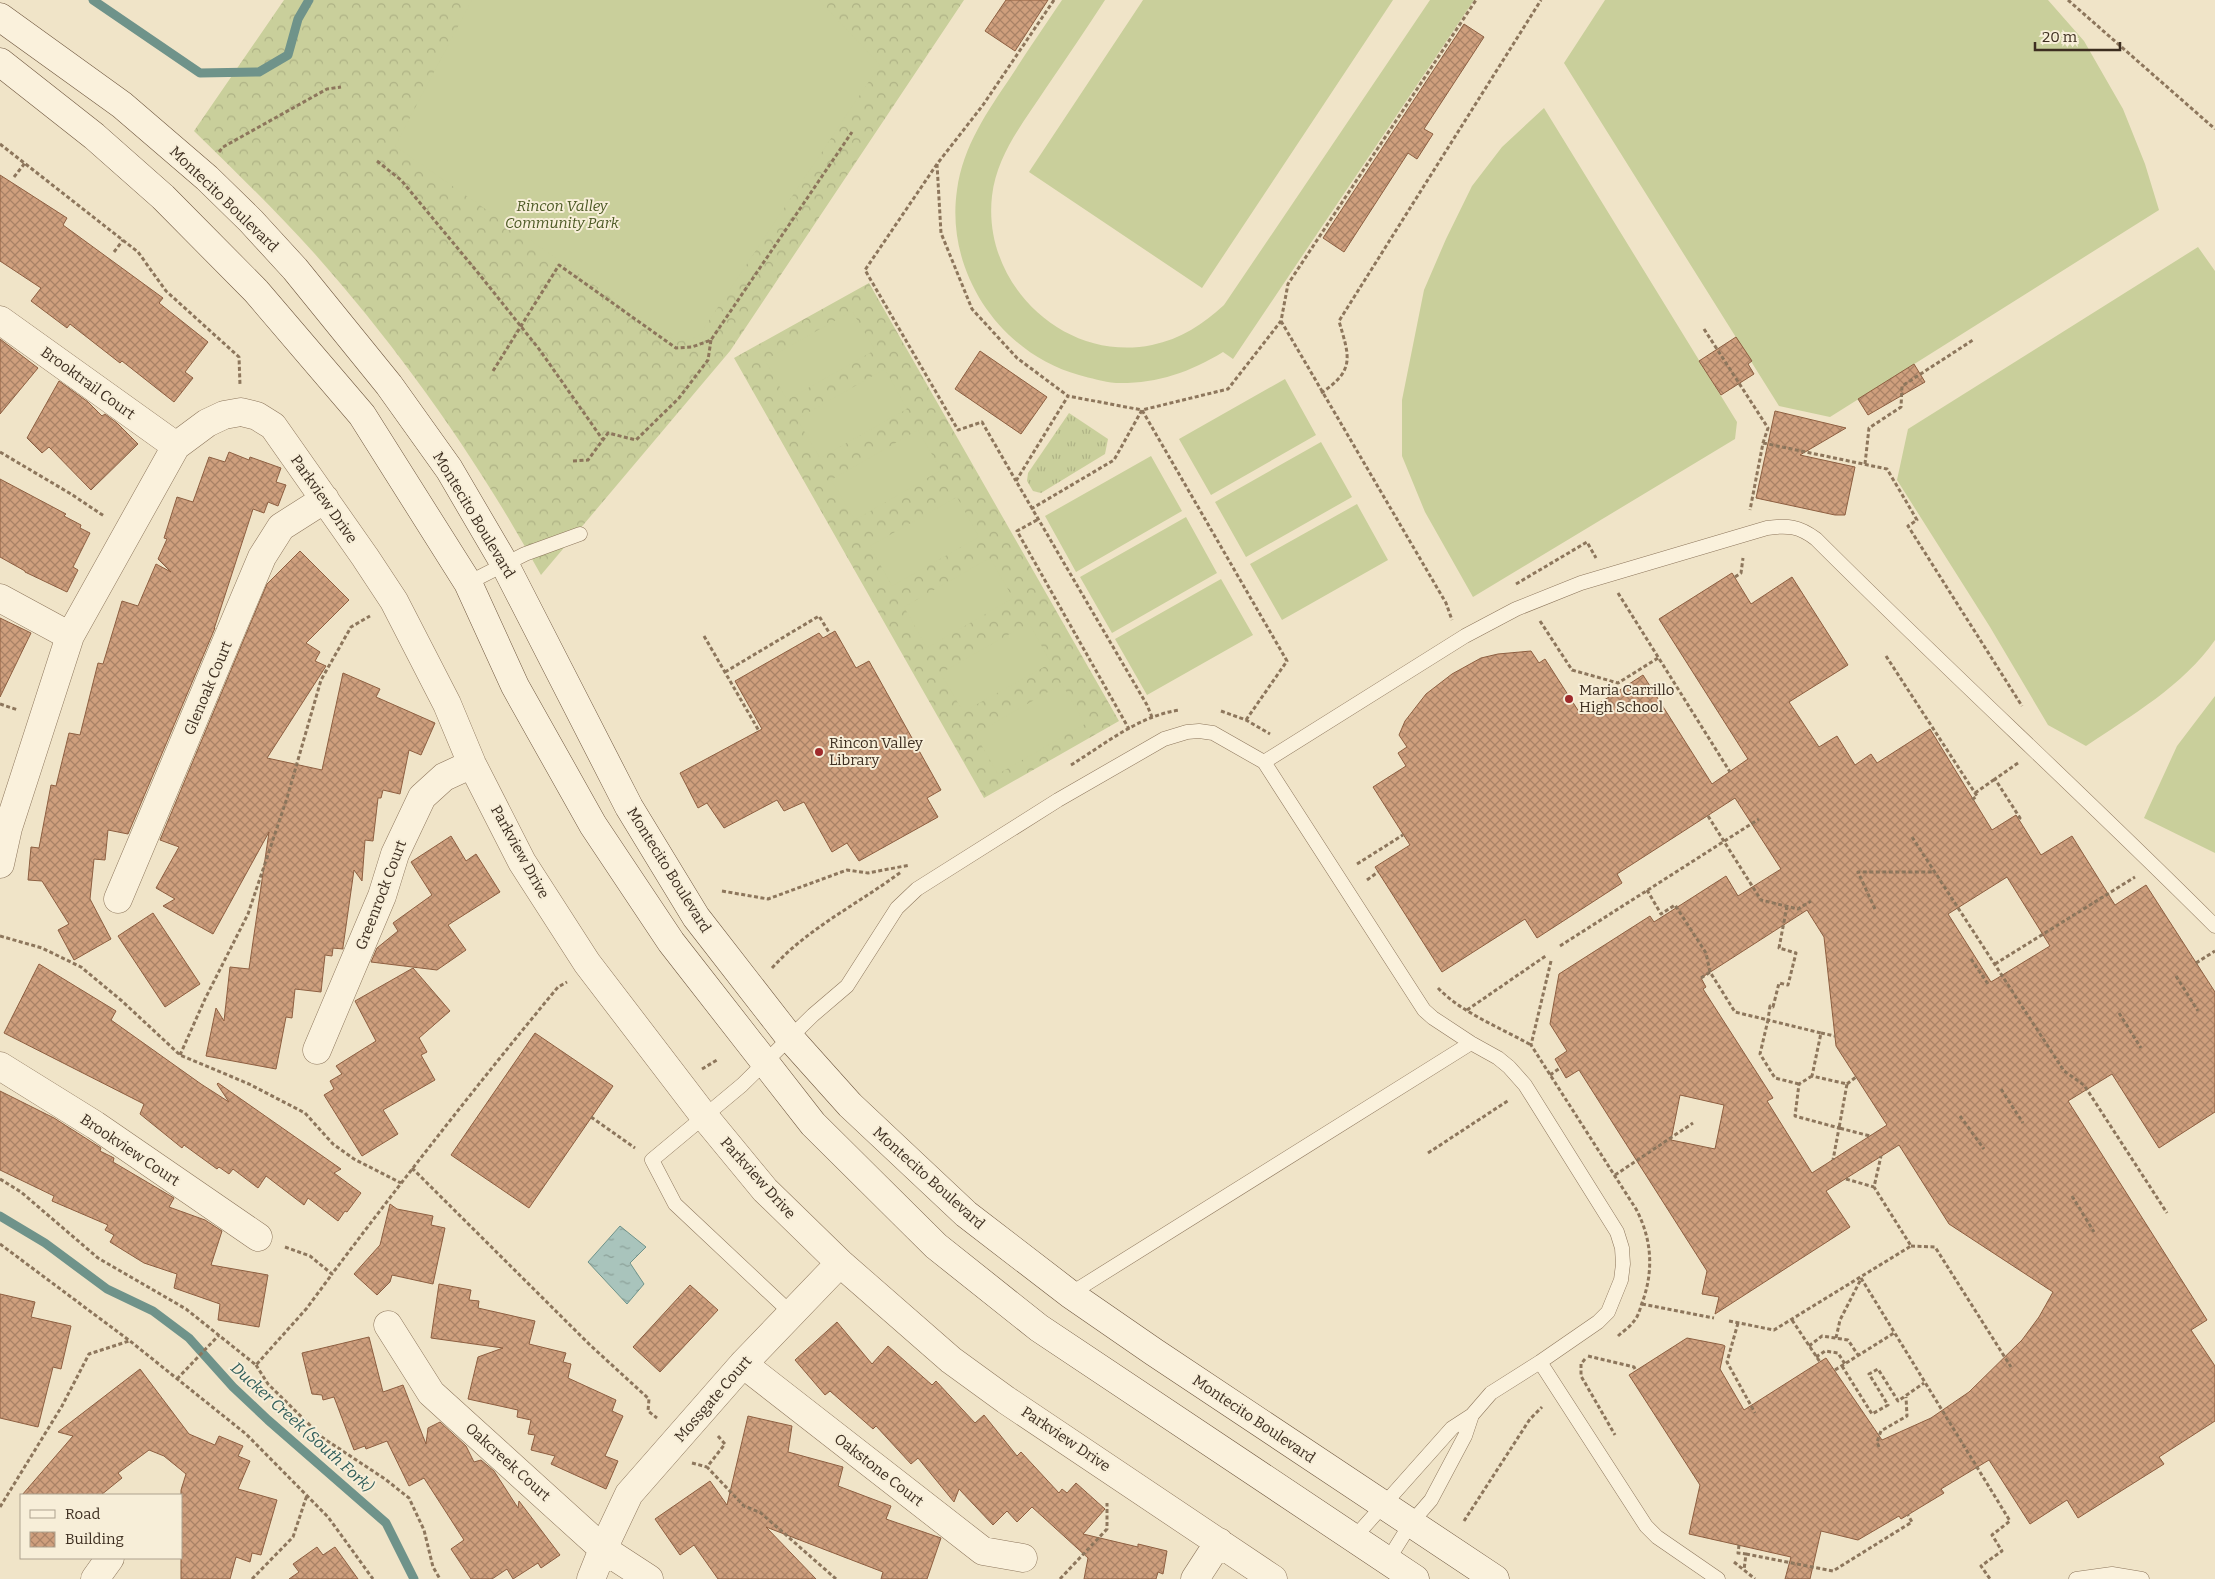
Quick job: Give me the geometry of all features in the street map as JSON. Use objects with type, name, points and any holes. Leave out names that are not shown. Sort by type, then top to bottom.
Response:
[{"type":"street","name":"Montecito Boulevard","points":[[0,17],[122,105],[187,160],[251,221],[295,269],[389,385],[449,469],[504,563],[629,807],[696,917],[790,1038],[850,1105],[966,1214],[1070,1294],[1495,1579]]},
{"type":"street","points":[[0,62],[94,136],[163,197],[256,291],[362,415],[468,583],[515,686],[592,825],[671,942],[813,1124],[936,1246],[1039,1328],[1415,1579]]},
{"type":"street","name":"Brooktrail Court","points":[[0,320],[176,446]]},
{"type":"street","points":[[0,864],[4,827],[70,636],[176,446],[207,423],[224,415],[241,412]]},
{"type":"street","name":"Parkview Drive","points":[[241,412],[257,416],[272,426],[325,499],[394,601],[447,704],[472,764],[522,862],[591,968],[704,1116],[765,1190],[840,1262],[951,1360],[1006,1400],[1273,1579]]},
{"type":"street","name":"Glenoak Court","points":[[118,899],[262,557],[281,527],[325,499]]},
{"type":"street","points":[[0,598],[70,636]]},
{"type":"street","name":"Greenrock Court","points":[[317,1050],[382,896],[395,854],[422,797],[444,777],[472,764]]},
{"type":"street","name":"Brookview Court","points":[[0,1066],[94,1125],[258,1237]]},
{"type":"street","name":"Mossgate Court","points":[[591,1579],[629,1494],[681,1437],[743,1364],[840,1262]]},
{"type":"street","name":"Oakcreek Court","points":[[388,1326],[431,1393],[603,1549],[649,1579]]},
{"type":"street","name":"Oakstone Court","points":[[743,1364],[983,1551],[1023,1558]]},
{"type":"street","points":[[1195,1579],[1219,1542]]},
{"type":"street","points":[[95,1579],[109,1559]]},
{"type":"lane","points":[[1264,762],[1480,627],[1553,593],[1746,534],[1786,525],[1801,529],[1816,538],[1915,637],[2215,926]]},
{"type":"lane","points":[[468,583],[504,563],[580,534]]},
{"type":"lane","points":[[791,1314],[674,1204],[652,1160],[742,1085],[847,986],[863,965],[897,908],[909,896],[1058,800],[1164,739],[1187,732],[1199,731],[1213,734],[1264,762],[1424,1010],[1470,1043],[1498,1058],[1509,1067],[1527,1088],[1608,1217],[1622,1248],[1621,1280],[1608,1312],[1598,1322],[1491,1393],[1472,1415],[1452,1428],[1354,1538]]},
{"type":"lane","points":[[1070,1294],[1470,1043]]},
{"type":"lane","points":[[1540,1362],[1646,1526],[1656,1537],[1718,1579]]},
{"type":"lane","points":[[1388,1560],[1411,1523],[1430,1500],[1465,1436],[1472,1415]]},
{"type":"lane","points":[[2076,1579],[2112,1574],[2142,1579]]},
{"type":"path","points":[[1054,0],[983,105],[937,164],[865,270],[958,430],[982,422],[1037,520],[1147,705],[1164,739]]},
{"type":"path","points":[[937,164],[942,233],[972,309],[1017,358],[1068,396],[1142,410],[1228,389],[1281,321],[1288,284],[1476,0]]},
{"type":"path","points":[[1321,393],[1341,377],[1347,362],[1348,355],[1339,321],[1541,0]]},
{"type":"path","points":[[2068,0],[2215,129]]},
{"type":"path","points":[[215,158],[223,147],[327,89],[341,87]]},
{"type":"path","points":[[573,461],[588,460],[608,433],[636,440],[679,398],[708,360],[711,340],[852,132]]},
{"type":"path","points":[[0,144],[138,252],[166,290],[239,357],[241,412]]},
{"type":"path","points":[[377,161],[401,180],[521,326],[603,440]]},
{"type":"path","points":[[14,177],[25,164]]},
{"type":"path","points":[[114,252],[123,240]]},
{"type":"path","points":[[493,371],[559,265],[676,348],[692,347],[711,340]]},
{"type":"path","points":[[1281,321],[1321,393],[1446,602],[1452,622],[1461,616]]},
{"type":"path","points":[[1704,329],[1768,428],[1763,443],[1746,534]]},
{"type":"path","points":[[1865,464],[1869,428],[1901,407],[1902,386],[1973,340]]},
{"type":"path","points":[[1016,481],[1068,396]]},
{"type":"path","points":[[1031,509],[1114,460],[1142,410]]},
{"type":"path","points":[[1142,410],[1287,661],[1246,720]]},
{"type":"path","points":[[1763,443],[1887,470],[1917,520],[1908,526],[2031,722],[2010,746],[2022,761],[1975,793]]},
{"type":"path","points":[[0,452],[71,494],[128,532]]},
{"type":"path","points":[[1037,520],[1017,531],[1129,729]]},
{"type":"path","points":[[1511,587],[1587,542],[1730,772]]},
{"type":"path","points":[[180,1055],[205,999],[248,914],[287,798],[321,680],[351,626],[394,601]]},
{"type":"path","points":[[725,672],[819,616],[830,634]]},
{"type":"path","points":[[1532,623],[1547,617]]},
{"type":"path","points":[[1540,620],[1572,670],[1618,683],[1658,658]]},
{"type":"path","points":[[704,636],[759,731]]},
{"type":"path","points":[[1886,656],[1977,796],[1970,801]]},
{"type":"path","points":[[1152,717],[1168,711],[1184,709]]},
{"type":"path","points":[[1215,711],[1246,720],[1268,733],[1274,734]]},
{"type":"path","points":[[1995,779],[2019,819]]},
{"type":"path","points":[[1708,816],[1761,900],[1798,909],[1811,901]]},
{"type":"path","points":[[1560,946],[1759,819]]},
{"type":"path","points":[[1357,864],[1403,835]]},
{"type":"path","points":[[1912,837],[2064,1071],[2084,1084],[2166,1213]]},
{"type":"path","points":[[1352,856],[1373,888]]},
{"type":"path","points":[[722,891],[768,899],[847,870],[868,872],[910,865]]},
{"type":"path","points":[[1367,880],[1378,872]]},
{"type":"path","points":[[1875,910],[1858,872],[1934,872]]},
{"type":"path","points":[[1995,964],[2140,874]]},
{"type":"path","points":[[1646,890],[1661,914],[1674,905],[1706,953],[1710,972],[1735,1012],[1835,1036]]},
{"type":"path","points":[[1787,906],[1779,948],[1796,953],[1788,985],[1779,983],[1773,1007],[1770,1006],[1760,1054],[1775,1078],[1799,1084],[1812,1076],[1846,1084]]},
{"type":"path","points":[[0,936],[42,948],[81,967],[122,1001],[180,1055],[249,1084],[305,1113],[333,1144],[354,1159],[400,1183]]},
{"type":"path","points":[[2196,963],[2215,951]]},
{"type":"path","points":[[1467,1010],[1548,955]]},
{"type":"path","points":[[1971,959],[1988,984]]},
{"type":"path","points":[[256,1365],[307,1308],[400,1183],[497,1060],[558,987],[591,968]]},
{"type":"path","points":[[1701,978],[1710,972]]},
{"type":"path","points":[[2176,976],[2198,1011]]},
{"type":"path","points":[[1436,987],[1467,1010],[1531,1045]]},
{"type":"path","points":[[2119,1013],[2141,1048]]},
{"type":"path","points":[[1812,1076],[1821,1033]]},
{"type":"path","points":[[1428,1153],[1560,1068]]},
{"type":"path","points":[[1833,1160],[1846,1084],[1856,1077]]},
{"type":"path","points":[[1799,1084],[1795,1116],[1870,1136]]},
{"type":"path","points":[[2001,1089],[2023,1123]]},
{"type":"path","points":[[1960,1116],[1984,1149]]},
{"type":"path","points":[[591,1117],[652,1160]]},
{"type":"path","points":[[1614,1175],[1693,1123]]},
{"type":"path","points":[[1874,1187],[1881,1156]]},
{"type":"path","points":[[412,1168],[590,1345],[649,1400],[648,1411],[681,1437]]},
{"type":"path","points":[[1846,1179],[1874,1187],[1911,1246]]},
{"type":"path","points":[[0,1180],[21,1192],[98,1258],[186,1309],[256,1365],[268,1384],[323,1438],[385,1479],[409,1498],[424,1530],[433,1567],[440,1579]]},
{"type":"path","points":[[2072,1196],[2094,1232]]},
{"type":"path","points":[[258,1237],[310,1256],[332,1274]]},
{"type":"path","points":[[0,1244],[130,1341],[246,1434],[328,1517],[374,1579]]},
{"type":"path","points":[[1729,1321],[1774,1330],[1911,1246],[1935,1247],[2011,1366]]},
{"type":"path","points":[[1861,1278],[2010,1521],[1992,1535],[2002,1551],[1981,1566],[1990,1579]]},
{"type":"path","points":[[1836,1338],[1840,1320],[1861,1278]]},
{"type":"path","points":[[1642,1304],[1714,1318]]},
{"type":"path","points":[[1792,1320],[1820,1362]]},
{"type":"path","points":[[1738,1323],[1727,1362],[1755,1413]]},
{"type":"path","points":[[1835,1370],[1894,1333]]},
{"type":"path","points":[[178,1379],[219,1335]]},
{"type":"path","points":[[1809,1346],[1822,1336],[1848,1340],[1858,1355]]},
{"type":"path","points":[[0,1507],[62,1406],[89,1354],[130,1341]]},
{"type":"path","points":[[1816,1357],[1825,1351],[1838,1353],[1872,1414],[1888,1405],[1869,1374],[1878,1369],[1898,1401],[1924,1383]]},
{"type":"path","points":[[1587,1356],[1634,1367],[1636,1371]]},
{"type":"path","points":[[1879,1447],[1877,1442],[1881,1431],[1907,1416],[1906,1396]]},
{"type":"path","points":[[1464,1520],[1530,1419],[1542,1407]]},
{"type":"path","points":[[700,1413],[725,1444],[707,1467],[744,1506],[761,1513],[836,1579]]},
{"type":"path","points":[[252,1579],[293,1537],[307,1495]]},
{"type":"path","points":[[1060,1579],[1107,1529],[1108,1502]]},
{"type":"path","points":[[1740,1545],[1738,1552],[1833,1571],[1912,1522],[1908,1515]]},
{"type":"path","points":[[1744,1570],[1746,1554]]},
{"type":"green space","name":"Rincon Valley Community Park","points":[[284,0],[964,0],[730,351],[541,575],[517,532],[464,448],[377,328],[300,237],[194,131]]},
{"type":"green space","points":[[472,0],[819,0],[880,65],[698,337],[676,342],[395,146]]},
{"type":"green space","points":[[1062,0],[1105,0],[1005,152],[999,166],[992,196],[992,228],[1000,259],[1015,287],[1035,310],[1060,329],[1088,342],[1119,347],[1152,345],[1173,339],[1200,324],[1224,305],[1430,0],[1474,0],[1233,359],[1223,352],[1197,366],[1171,376],[1144,382],[1116,383],[1079,375],[1051,364],[1025,348],[1003,328],[984,305],[969,279],[960,250],[956,221],[957,190],[970,144],[994,102]]},
{"type":"green space","points":[[1143,0],[1393,0],[1202,288],[1029,172]]},
{"type":"green space","points":[[1605,0],[2048,0],[2084,41],[2123,109],[2145,164],[2159,210],[1830,417],[1779,406],[1564,63]]},
{"type":"green space","points":[[1544,108],[1737,422],[1735,439],[1473,597],[1425,512],[1402,456],[1402,400],[1424,290],[1446,239],[1472,186],[1502,147]]},
{"type":"green space","points":[[2198,247],[2215,271],[2215,640],[2188,672],[2172,686],[2139,711],[2086,746],[2048,725],[1990,627],[1897,480],[1908,429]]},
{"type":"green space","points":[[869,283],[1119,721],[984,798],[734,358]]},
{"type":"green space","points":[[852,311],[875,350],[787,400],[765,360]]},
{"type":"green space","points":[[885,369],[907,409],[820,458],[797,419]]},
{"type":"green space","points":[[1285,379],[1316,435],[1211,495],[1179,439]]},
{"type":"green space","points":[[1069,413],[1108,439],[1105,454],[1041,493],[1033,491],[1027,481],[1028,473]]},
{"type":"green space","points":[[918,430],[941,470],[855,520],[831,480]]},
{"type":"green space","points":[[1321,442],[1352,497],[1246,557],[1215,502]]},
{"type":"green space","points":[[1151,456],[1182,511],[1076,572],[1045,516]]},
{"type":"green space","points":[[957,497],[979,537],[892,586],[870,546]]},
{"type":"green space","points":[[1357,504],[1388,560],[1282,620],[1250,564]]},
{"type":"green space","points":[[1186,517],[1217,573],[1112,633],[1080,577]]},
{"type":"green space","points":[[990,558],[1013,598],[927,648],[904,607]]},
{"type":"green space","points":[[1221,579],[1253,635],[1147,695],[1115,639]]},
{"type":"green space","points":[[1029,623],[1051,663],[963,712],[941,673]]},
{"type":"green space","points":[[1062,684],[1085,724],[998,774],[975,734]]},
{"type":"green space","points":[[2215,696],[2215,853],[2144,818],[2177,746]]},
{"type":"water","points":[[620,1226],[646,1247],[630,1263],[644,1284],[627,1304],[588,1262]]},
{"type":"building","points":[[1006,0],[1048,0],[1015,51],[985,31]]},
{"type":"building","points":[[1464,24],[1484,37],[1424,129],[1433,134],[1417,159],[1408,153],[1344,252],[1323,238]]},
{"type":"building","points":[[0,175],[67,218],[63,225],[163,298],[159,303],[208,342],[185,372],[193,378],[174,402],[122,361],[120,363],[70,324],[67,328],[31,301],[41,288],[0,261]]},
{"type":"building","points":[[1736,337],[1752,361],[1748,364],[1754,374],[1721,395],[1699,361]]},
{"type":"building","points":[[0,339],[38,368],[0,414]]},
{"type":"building","points":[[980,351],[1047,397],[1021,434],[955,389]]},
{"type":"building","points":[[1914,364],[1925,382],[1868,415],[1858,399]]},
{"type":"building","points":[[59,381],[88,402],[102,416],[105,414],[117,423],[138,444],[91,490],[49,447],[42,453],[27,438]]},
{"type":"building","points":[[1775,411],[1846,428],[1800,455],[1855,467],[1845,515],[1835,515],[1756,498]]},
{"type":"building","points":[[229,452],[249,460],[250,457],[281,468],[276,482],[286,485],[278,506],[268,502],[264,513],[253,509],[215,628],[128,834],[108,830],[105,860],[94,859],[90,899],[111,939],[74,960],[58,930],[69,924],[42,881],[28,880],[31,847],[39,848],[51,785],[56,786],[69,733],[80,735],[98,663],[103,664],[122,601],[138,606],[156,564],[171,572],[158,559],[167,539],[164,538],[177,497],[193,502],[209,457],[225,462]]},
{"type":"building","points":[[0,479],[66,514],[64,516],[81,525],[80,528],[90,533],[73,567],[78,570],[67,592],[25,572],[0,557]]},
{"type":"building","points":[[300,551],[349,600],[306,643],[320,652],[315,661],[326,666],[267,758],[322,770],[343,673],[380,689],[376,697],[435,723],[421,755],[409,750],[400,794],[383,790],[381,798],[378,798],[373,841],[365,840],[362,881],[354,870],[343,949],[333,948],[332,956],[325,955],[321,992],[295,989],[292,1018],[286,1017],[276,1069],[206,1056],[216,1008],[224,1021],[230,967],[249,969],[269,832],[213,934],[163,906],[175,899],[156,888],[179,847],[160,840],[267,584]]},
{"type":"building","points":[[1732,573],[1751,604],[1792,577],[1848,665],[1789,702],[1819,747],[1837,736],[1855,765],[1871,754],[1877,763],[1930,729],[1992,830],[2016,815],[2041,855],[2072,836],[2115,905],[2146,885],[2215,992],[2215,1112],[2159,1148],[2112,1074],[2068,1101],[2207,1320],[2191,1330],[2215,1366],[2215,1421],[2159,1457],[2164,1464],[2078,1518],[2067,1500],[2030,1524],[1989,1460],[1941,1489],[1944,1493],[1901,1519],[1899,1516],[1858,1540],[1821,1531],[1810,1579],[1785,1579],[1791,1557],[1689,1534],[1700,1485],[1629,1375],[1687,1338],[1723,1345],[1725,1346],[1720,1369],[1744,1410],[1826,1358],[1882,1440],[1931,1418],[1969,1392],[2022,1340],[2039,1317],[2053,1292],[1949,1224],[1899,1145],[1826,1191],[1850,1227],[1715,1314],[1719,1297],[1702,1294],[1707,1271],[1579,1070],[1566,1078],[1555,1059],[1567,1051],[1550,1024],[1559,974],[1650,916],[1654,922],[1726,876],[1738,896],[1781,869],[1735,798],[1617,874],[1622,883],[1537,938],[1525,919],[1442,972],[1375,867],[1410,845],[1373,787],[1406,766],[1398,753],[1407,747],[1399,735],[1405,721],[1426,694],[1452,674],[1481,658],[1498,654],[1531,651],[1539,663],[1545,659],[1581,715],[1643,675],[1712,784],[1748,759],[1659,619]],"holes":[[[2007,877],[2050,946],[1991,982],[1948,914]],[[1807,910],[1824,937],[1836,1046],[1887,1125],[1812,1173],[1767,1101],[1773,1098],[1703,989],[1706,987],[1701,978]],[[1680,1095],[1724,1105],[1715,1149],[1671,1140]]]},
{"type":"building","points":[[0,618],[31,633],[0,697]]},
{"type":"building","name":"Rincon Valley Library","points":[[835,631],[856,668],[869,661],[941,790],[927,798],[938,817],[859,861],[847,843],[832,852],[804,802],[784,811],[777,800],[724,828],[707,803],[698,808],[680,773],[762,729],[735,681],[819,633],[823,638]]},
{"type":"building","points":[[451,836],[466,861],[476,854],[500,892],[448,925],[466,950],[437,970],[371,962],[377,948],[398,931],[393,923],[432,895],[411,862]]},
{"type":"building","points":[[153,913],[200,984],[165,1007],[118,936]]},
{"type":"building","points":[[39,964],[116,1011],[111,1020],[201,1084],[229,1102],[218,1083],[341,1169],[334,1173],[361,1193],[347,1212],[345,1211],[338,1221],[308,1198],[304,1205],[266,1176],[258,1188],[233,1169],[229,1174],[219,1167],[217,1169],[184,1145],[182,1148],[140,1114],[144,1104],[4,1033]]},
{"type":"building","points":[[413,968],[450,1011],[419,1038],[427,1052],[421,1055],[435,1080],[383,1110],[398,1134],[362,1156],[324,1095],[334,1089],[330,1081],[342,1074],[336,1066],[376,1041],[355,1001]]},
{"type":"building","points":[[535,1033],[613,1086],[529,1208],[451,1155]]},
{"type":"building","points":[[0,1091],[54,1118],[101,1148],[100,1151],[114,1158],[113,1162],[174,1198],[169,1207],[205,1220],[222,1231],[211,1265],[268,1275],[259,1327],[218,1320],[220,1304],[174,1288],[177,1274],[144,1263],[110,1242],[114,1235],[105,1230],[108,1225],[52,1201],[54,1196],[0,1170]]},
{"type":"building","points":[[390,1204],[397,1209],[433,1216],[431,1225],[445,1228],[433,1284],[392,1275],[390,1282],[377,1295],[354,1274],[380,1245]]},
{"type":"building","points":[[439,1284],[471,1290],[469,1300],[479,1301],[478,1308],[535,1321],[529,1344],[566,1353],[563,1362],[571,1364],[568,1378],[616,1400],[612,1411],[623,1416],[605,1456],[618,1461],[606,1489],[551,1464],[555,1456],[531,1450],[535,1435],[528,1434],[531,1420],[517,1417],[518,1410],[468,1399],[478,1357],[503,1348],[431,1338]]},
{"type":"building","points":[[690,1285],[718,1310],[660,1372],[633,1347]]},
{"type":"building","points":[[0,1294],[35,1302],[31,1317],[71,1326],[61,1369],[53,1367],[38,1427],[0,1418]]},
{"type":"building","points":[[837,1322],[872,1364],[888,1346],[932,1385],[936,1381],[975,1423],[984,1415],[1017,1456],[1021,1452],[1059,1493],[1062,1489],[1067,1493],[1076,1483],[1105,1509],[1083,1534],[1138,1547],[1138,1544],[1167,1551],[1163,1574],[1158,1572],[1156,1579],[1084,1579],[1088,1558],[1032,1507],[1017,1522],[1007,1511],[993,1525],[959,1489],[954,1502],[918,1458],[911,1464],[876,1426],[873,1429],[830,1391],[825,1395],[795,1360]]},
{"type":"building","points":[[369,1337],[383,1392],[403,1385],[426,1444],[428,1428],[440,1422],[466,1446],[474,1462],[481,1460],[494,1471],[518,1508],[519,1501],[560,1555],[541,1568],[538,1563],[513,1579],[507,1569],[492,1579],[471,1579],[451,1549],[464,1540],[424,1478],[409,1486],[387,1441],[366,1449],[365,1446],[354,1450],[334,1397],[323,1400],[322,1395],[312,1394],[302,1353]]},
{"type":"building","points":[[140,1369],[189,1434],[215,1445],[219,1436],[243,1446],[238,1456],[250,1461],[238,1489],[277,1500],[261,1555],[252,1553],[250,1562],[236,1557],[230,1579],[181,1579],[181,1490],[186,1474],[164,1456],[149,1450],[118,1473],[122,1478],[102,1494],[23,1494],[73,1436],[58,1432]]},
{"type":"building","points":[[748,1416],[792,1426],[788,1452],[843,1467],[838,1486],[891,1506],[886,1519],[941,1538],[927,1579],[881,1579],[883,1572],[766,1527],[816,1579],[718,1579],[694,1545],[680,1555],[655,1519],[710,1481],[727,1505]]},
{"type":"building","points":[[317,1547],[323,1555],[335,1547],[358,1579],[289,1579],[299,1572],[293,1564]]},
{"type":"waterway","points":[[93,0],[200,73],[259,72],[288,55],[298,19],[309,0]]},
{"type":"waterway","name":"Ducker Creek (South Fork)","points":[[0,1216],[45,1243],[107,1289],[153,1311],[189,1338],[233,1387],[268,1420],[386,1523],[414,1579]]},
{"type":"place","name":"Maria Carrillo High School","points":[[1569,699]]},
{"type":"place","name":"Rincon Valley Library","points":[[819,752]]}]
